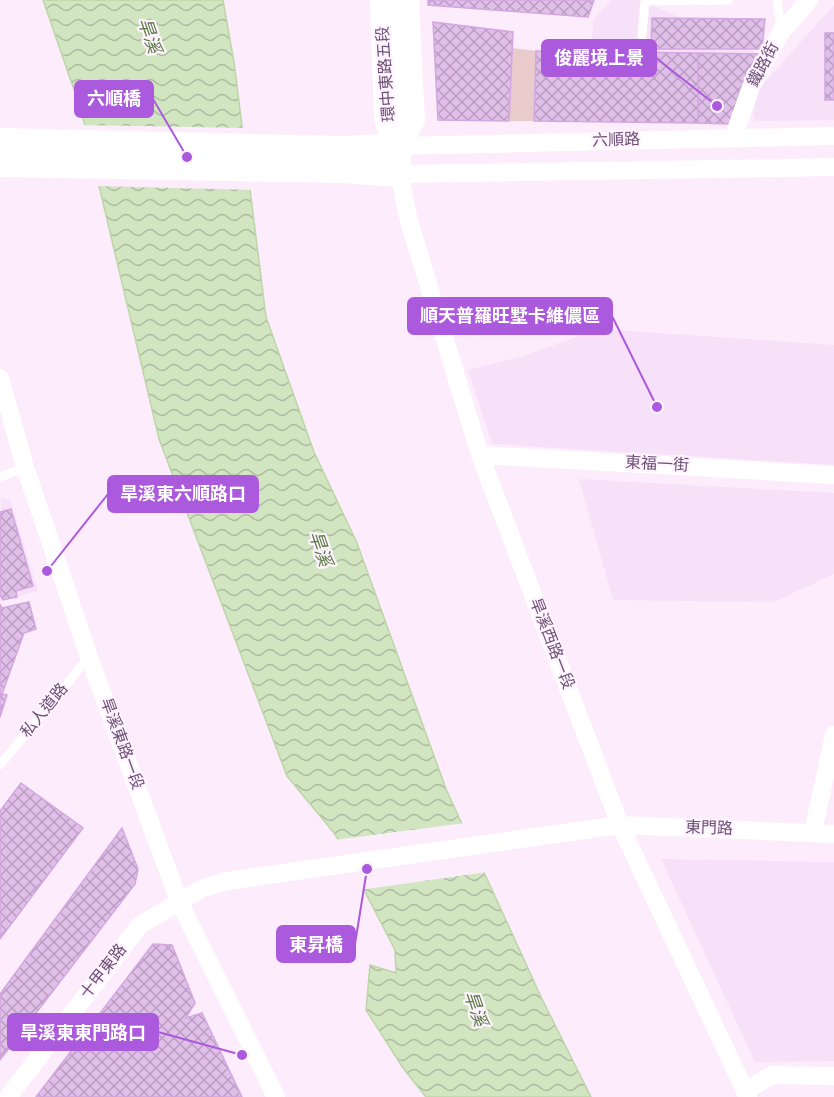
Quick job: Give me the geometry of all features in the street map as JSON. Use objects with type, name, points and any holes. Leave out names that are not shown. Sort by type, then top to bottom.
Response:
[{"type":"street","name":"環中東路五段","points":[[383,0],[387,119],[397,146],[399,174]]},
{"type":"street","name":"環中東路五段","points":[[397,146],[412,120],[406,0]]},
{"type":"street","name":"鐵路街","points":[[733,138],[751,87],[781,32],[809,0]]},
{"type":"street","name":"六順路","points":[[397,146],[834,136]]},
{"type":"street","points":[[0,141],[345,149],[397,146]]},
{"type":"street","points":[[0,164],[340,170],[399,174]]},
{"type":"street","name":"六順路","points":[[399,174],[834,167]]},
{"type":"street","name":"旱溪西路一段","points":[[399,174],[409,221],[480,455],[620,825],[746,1094]]},
{"type":"street","name":"旱溪東路一段","points":[[0,378],[25,467],[89,657],[179,901],[276,1097]]},
{"type":"street","name":"東福一街","points":[[480,455],[834,475]]},
{"type":"street","points":[[813,832],[834,735]]},
{"type":"street","name":"東門路","points":[[227,880],[620,825],[834,834]]},
{"type":"street","name":"十甲東路","points":[[8,1097],[140,926],[203,888],[227,880]]},
{"type":"street","points":[[746,1094],[772,1075],[834,1076]]},
{"type":"lane","points":[[642,36],[645,1],[728,0]]},
{"type":"lane","points":[[777,0],[781,32]]},
{"type":"lane","points":[[0,477],[25,467]]},
{"type":"lane","name":"私人道路","points":[[0,765],[89,657]]},
{"type":"shaded area","points":[[611,0],[650,0],[646,2],[759,54],[709,118],[698,123],[698,54],[591,53],[593,21]]},
{"type":"shaded area","points":[[834,5],[834,120],[756,121],[753,115],[758,90]]},
{"type":"shaded area","points":[[512,48],[536,51],[534,121],[509,121]]},
{"type":"shaded area","points":[[600,329],[834,345],[834,465],[492,444],[468,370],[523,356]]},
{"type":"shaded area","points":[[579,479],[834,493],[834,574],[774,602],[613,600]]},
{"type":"shaded area","points":[[1,498],[10,500],[38,591],[0,601]]},
{"type":"shaded area","points":[[661,859],[834,862],[834,1061],[755,1062]]},
{"type":"water","name":"旱溪","points":[[43,0],[223,0],[234,62],[266,317],[314,452],[357,543],[446,789],[542,999],[591,1097],[426,1097],[403,1068],[366,1010],[370,965],[396,973],[395,950],[335,834],[287,776],[159,439],[81,110]]},
{"type":"pier","points":[[82,125],[246,128],[253,190],[96,186]]},
{"type":"pier","points":[[465,823],[487,872],[360,890],[334,840]]},
{"type":"building","points":[[428,0],[594,0],[588,17],[428,5]]},
{"type":"building","points":[[652,18],[765,19],[762,49],[651,49]]},
{"type":"building","points":[[433,22],[513,32],[509,121],[438,120]]},
{"type":"building","points":[[825,33],[834,33],[834,100],[825,100]]},
{"type":"building","points":[[536,51],[698,53],[698,123],[534,121]]},
{"type":"building","points":[[698,53],[759,54],[765,69],[740,89],[731,124],[698,123]]},
{"type":"building","points":[[11,509],[33,586],[16,591],[17,597],[3,600],[0,595],[0,512]]},
{"type":"building","points":[[29,602],[36,629],[24,633],[2,694],[7,695],[0,717],[0,604],[2,608]]},
{"type":"building","points":[[21,783],[83,828],[0,939],[0,811]]},
{"type":"building","points":[[122,828],[138,869],[135,884],[0,1060],[0,994]]},
{"type":"building","points":[[153,944],[172,945],[195,1003],[186,1018],[202,1013],[242,1097],[36,1097]]},
{"type":"place","name":"俊麗境上景","points":[[717,106]]},
{"type":"place","name":"六順橋","points":[[187,157]]},
{"type":"place","name":"順天普羅旺墅卡維儂區","points":[[657,407]]},
{"type":"place","name":"旱溪東六順路口","points":[[47,571]]},
{"type":"place","name":"東昇橋","points":[[367,869]]},
{"type":"place","name":"旱溪東東門路口","points":[[242,1055]]}]
